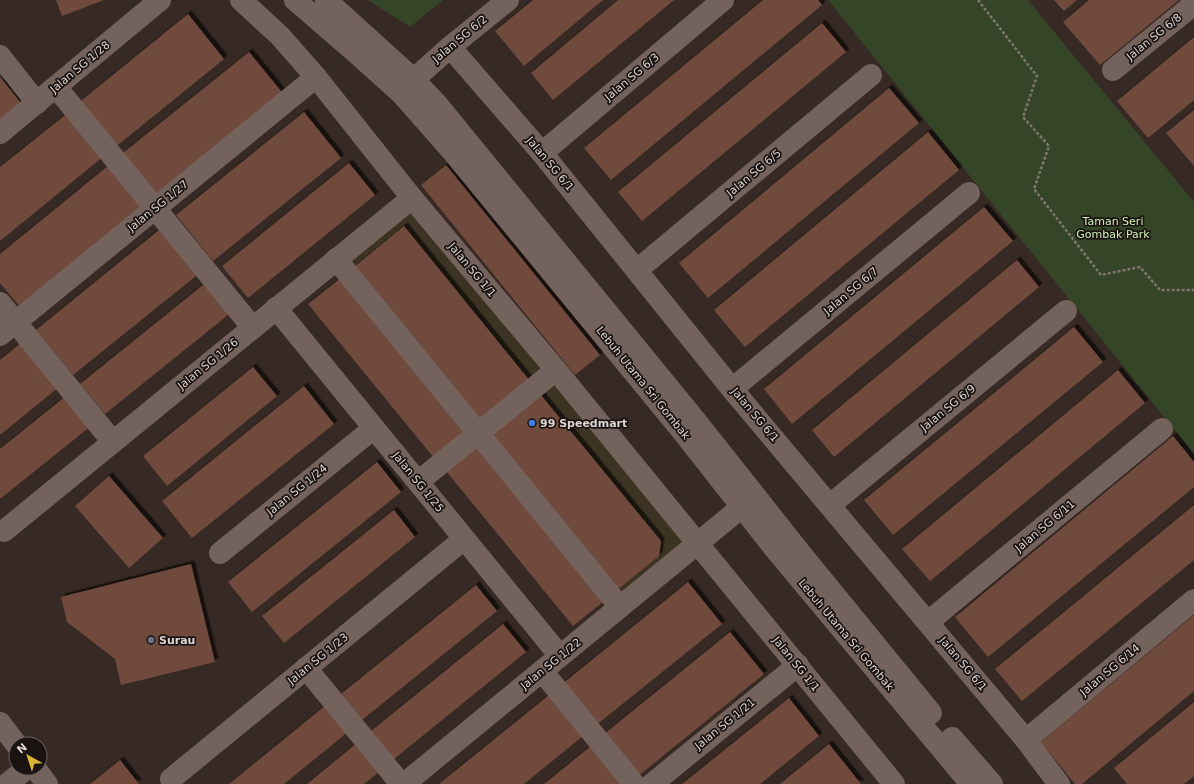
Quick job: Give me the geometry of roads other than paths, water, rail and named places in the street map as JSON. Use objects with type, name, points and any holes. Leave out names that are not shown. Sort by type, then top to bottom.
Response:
[{"type":"street","name":"Jalan SG 1/28","points":[[0,133],[160,0]]},
{"type":"street","name":"Jalan SG 1/1","points":[[241,0],[280,36],[316,77],[412,198],[556,370],[894,784]]},
{"type":"street","name":"Lebuh Utama Sri Gombak","points":[[295,0],[354,51],[436,103],[696,420],[749,501],[866,659],[971,784]]},
{"type":"street","name":"Lebuh Utama Sri Gombak","points":[[326,0],[406,85]]},
{"type":"street","name":"Jalan SG 6/2","points":[[406,85],[508,0]]},
{"type":"street","name":"Jalan SG 6/3","points":[[542,153],[723,0]]},
{"type":"street","name":"Jalan SG 6/8","points":[[1113,70],[1194,4]]},
{"type":"street","name":"Jalan SG 6/1","points":[[450,47],[542,153],[732,389],[1026,740],[1059,784]]},
{"type":"street","points":[[0,56],[37,103]]},
{"type":"street","name":"Jalan SG 6/5","points":[[637,270],[871,75]]},
{"type":"street","name":"Jalan SG 1/27","points":[[8,329],[316,77]]},
{"type":"street","points":[[56,87],[253,328]]},
{"type":"street","name":"Jalan SG 6/7","points":[[732,389],[969,193]]},
{"type":"street","name":"Jalan SG 1/26","points":[[4,531],[412,198]]},
{"type":"street","points":[[336,259],[620,607]]},
{"type":"street","points":[[0,303],[8,329],[113,442]]},
{"type":"street","name":"Jalan SG 1/25","points":[[276,308],[560,656]]},
{"type":"street","name":"Jalan SG 6/9","points":[[830,505],[1066,311]]},
{"type":"street","points":[[418,482],[556,370]]},
{"type":"street","name":"Jalan SG 1/24","points":[[220,553],[374,428]]},
{"type":"street","name":"Jalan SG 6/11","points":[[928,622],[1162,429]]},
{"type":"street","points":[[698,543],[749,501]]},
{"type":"street","name":"Lebuh Utama Sri Gombak","points":[[749,501],[802,555],[946,732],[992,784]]},
{"type":"street","name":"Jalan SG 1/23","points":[[171,779],[464,539]]},
{"type":"street","name":"Jalan SG 1/22","points":[[402,784],[698,543]]},
{"type":"street","name":"Jalan SG 6/14","points":[[1026,740],[1194,600]]},
{"type":"street","name":"Jalan SG 1/21","points":[[652,784],[798,665]]},
{"type":"street","points":[[306,668],[402,784]]},
{"type":"street","points":[[542,671],[634,784]]},
{"type":"street","points":[[0,723],[10,736]]},
{"type":"street","points":[[6,784],[16,776]]},
{"type":"place","name":"99 Speedmart","points":[[532,423]]},
{"type":"place","name":"Surau","points":[[151,640]]},
{"type":"park label","name":"Taman Seri Gombak Park","points":[[1113,227]]}]
